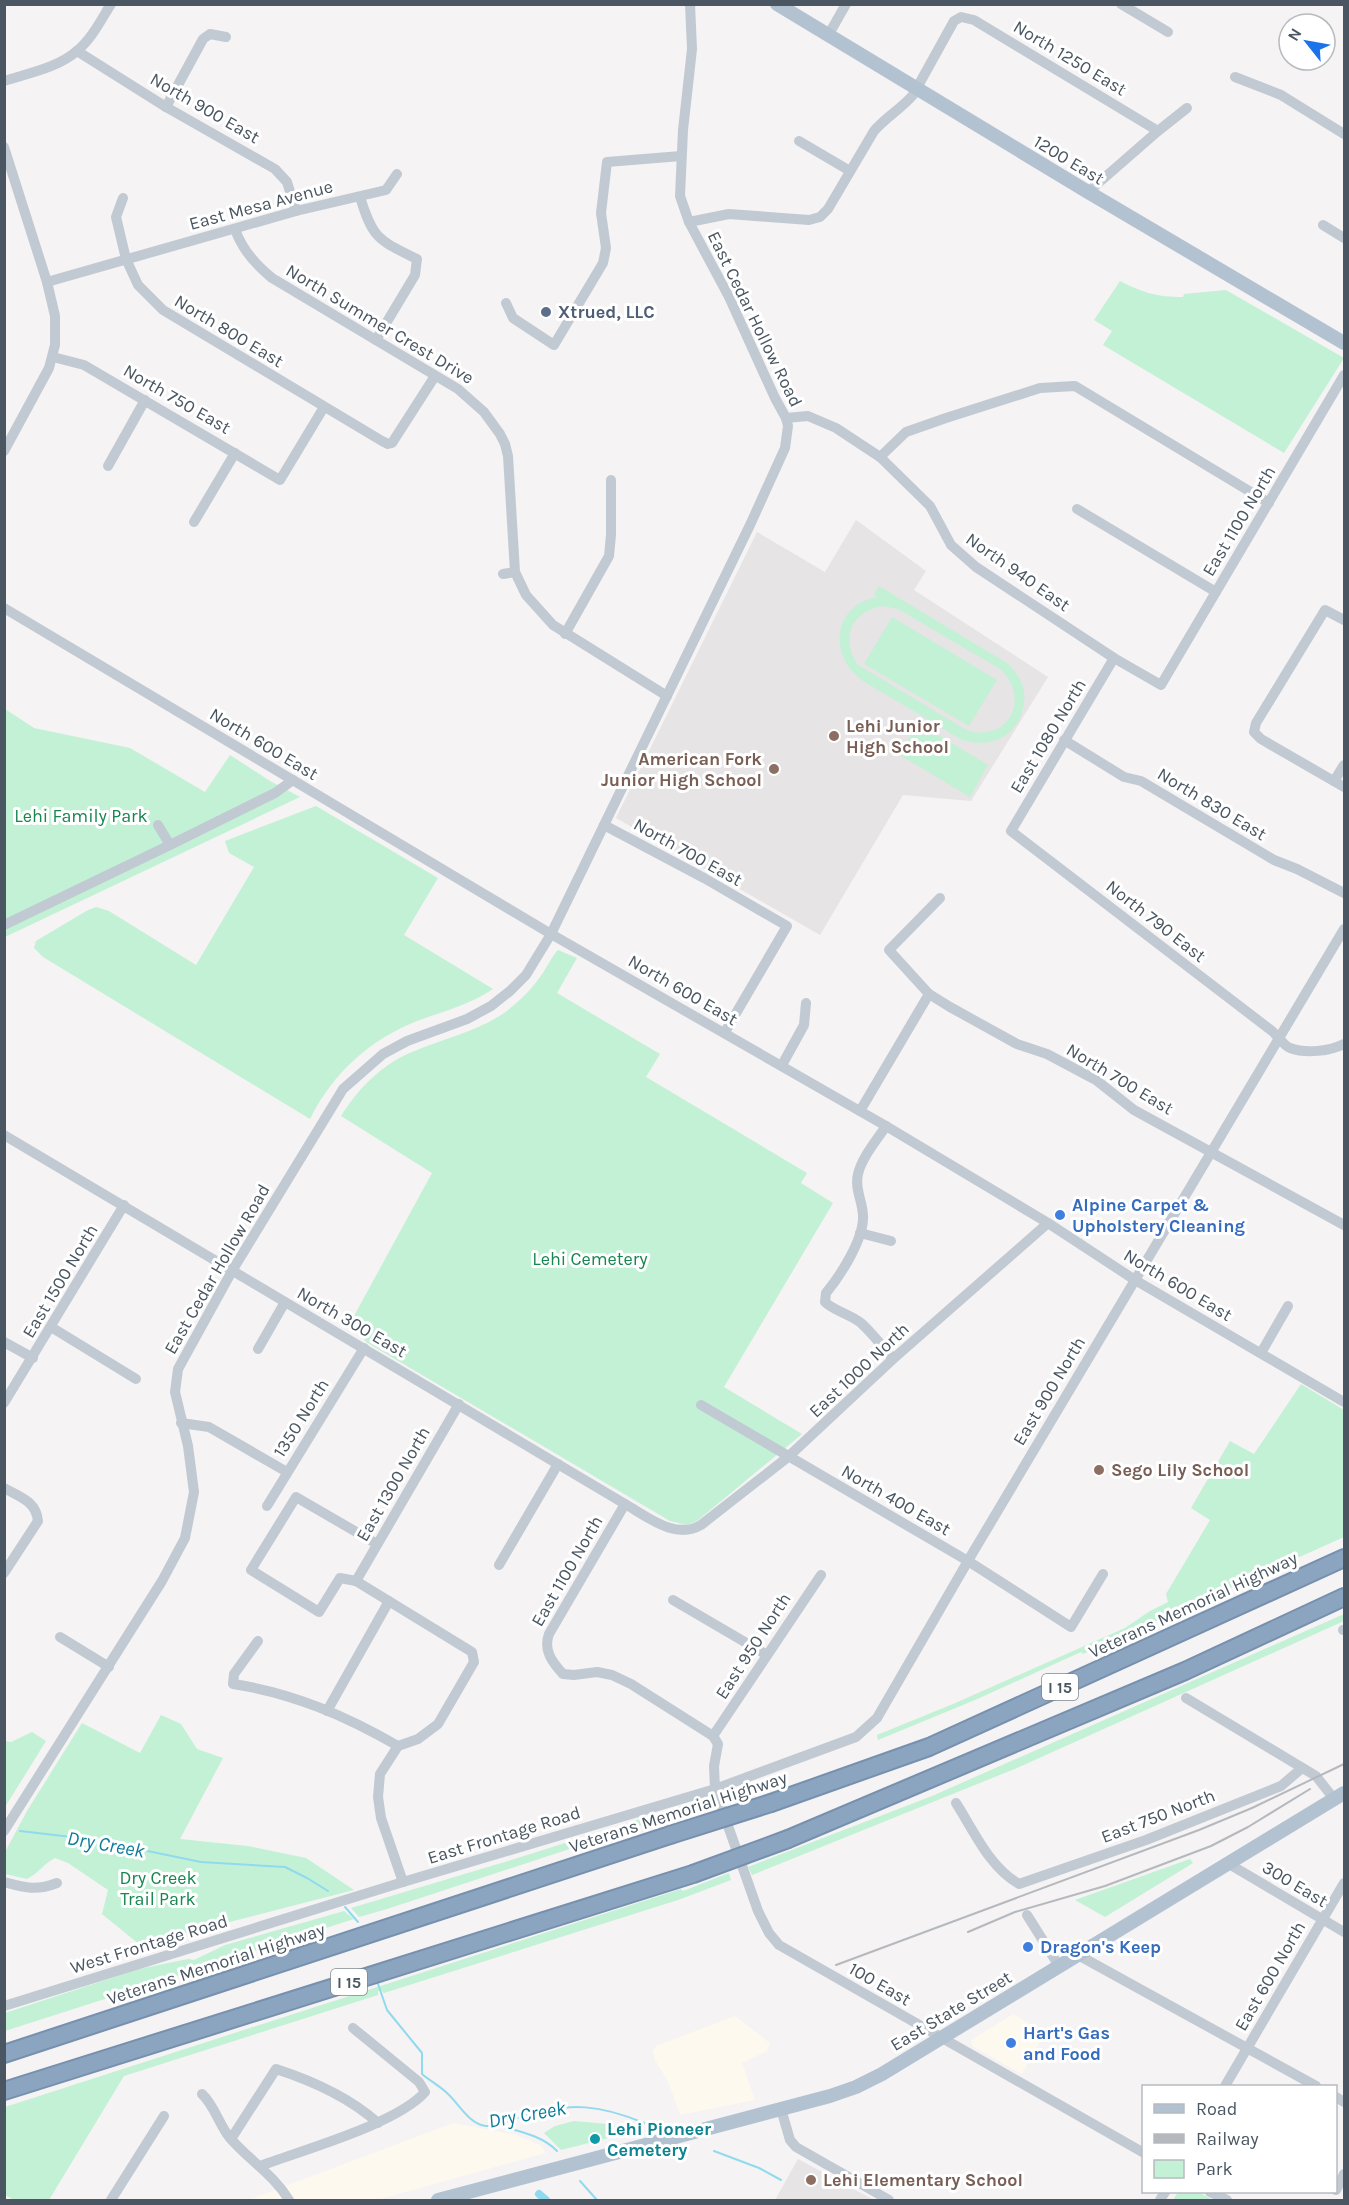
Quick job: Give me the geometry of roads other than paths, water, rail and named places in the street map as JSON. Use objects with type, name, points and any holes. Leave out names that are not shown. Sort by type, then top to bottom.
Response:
[{"type":"highway","name":"Veterans Memorial Highway","points":[[4,2054],[771,1803],[928,1747],[1344,1558]]},
{"type":"highway","name":"I 15","points":[[4,2091],[693,1874],[788,1839],[1185,1671],[1344,1597]]},
{"type":"main road","name":"1200 East","points":[[777,4],[1344,343]]},
{"type":"main road","name":"East State Street","points":[[438,2200],[782,2109],[856,2087],[1339,1796]]},
{"type":"street","points":[[4,81],[49,67],[77,51],[94,31],[111,4]]},
{"type":"street","name":"East Cedar Hollow Road","points":[[4,1831],[162,1581],[185,1538],[194,1492],[188,1446],[175,1392],[178,1369],[232,1271],[343,1089],[383,1054],[407,1041],[467,1019],[491,1006],[526,975],[551,934],[779,464],[788,435],[786,418],[729,297],[689,222],[680,196],[681,156],[692,49],[690,4]]},
{"type":"street","points":[[829,34],[846,4]]},
{"type":"street","points":[[1121,4],[1168,32]]},
{"type":"street","name":"North 1250 East","points":[[917,89],[954,21],[963,17],[974,20],[1158,131]]},
{"type":"street","points":[[166,107],[203,39],[210,34],[226,37]]},
{"type":"street","name":"North 900 East","points":[[77,51],[166,107],[275,169],[287,182],[296,211]]},
{"type":"street","points":[[1235,77],[1281,95],[1344,134]]},
{"type":"street","points":[[689,222],[729,214],[809,220],[820,217],[826,211],[874,131],[904,105],[917,89]]},
{"type":"street","points":[[1088,192],[1187,108]]},
{"type":"street","points":[[799,141],[850,171]]},
{"type":"street","points":[[4,451],[49,368],[55,345],[54,316],[47,282],[5,147]]},
{"type":"street","points":[[506,303],[513,318],[554,345],[603,263],[606,249],[601,213],[607,162],[681,156]]},
{"type":"street","name":"East Mesa Avenue","points":[[47,282],[296,211],[386,190],[397,174]]},
{"type":"street","points":[[360,197],[366,219],[379,239],[417,259],[415,275],[376,340]]},
{"type":"street","name":"North 800 East","points":[[123,198],[117,217],[126,259],[138,285],[163,310],[388,444],[392,443],[435,376]]},
{"type":"street","points":[[1323,225],[1344,238]]},
{"type":"street","name":"North Summer Crest Drive","points":[[235,229],[252,260],[272,278],[458,389],[476,403],[492,422],[505,444],[508,456],[515,572],[526,595],[552,626],[667,696]]},
{"type":"street","name":"North 750 East","points":[[52,357],[84,365],[280,480],[324,407]]},
{"type":"street","name":"East 1100 North","points":[[1161,685],[1344,375]]},
{"type":"street","points":[[879,457],[906,432],[946,417],[1040,388],[1075,386],[1269,503]]},
{"type":"street","points":[[108,466],[146,400]]},
{"type":"street","name":"North 940 East","points":[[786,418],[808,416],[836,428],[879,457],[930,506],[951,545],[976,567],[1114,658],[1161,685]]},
{"type":"street","points":[[194,522],[235,453]]},
{"type":"street","points":[[565,634],[609,556],[610,480]]},
{"type":"street","points":[[1077,509],[1216,592]]},
{"type":"street","points":[[503,574],[515,572]]},
{"type":"street","name":"North 600 East","points":[[4,608],[551,934],[886,1126],[1048,1223],[1135,1280],[1344,1402]]},
{"type":"street","points":[[1344,620],[1325,610],[1256,723],[1254,732],[1261,740],[1344,787]]},
{"type":"street","name":"East 1080 North","points":[[1011,831],[1114,658]]},
{"type":"street","name":"North 830 East","points":[[1064,740],[1124,777],[1142,781],[1274,860],[1344,893]]},
{"type":"street","points":[[1334,781],[1344,765]]},
{"type":"street","points":[[4,925],[275,793],[293,780]]},
{"type":"street","points":[[158,825],[170,845]]},
{"type":"street","name":"North 700 East","points":[[604,825],[704,878],[787,926],[725,1032]]},
{"type":"street","name":"North 790 East","points":[[1011,831],[1280,1037],[1288,1048],[1311,1051],[1344,1044]]},
{"type":"street","name":"North 700 East","points":[[940,898],[889,950],[929,994],[1017,1044],[1047,1054],[1096,1080],[1134,1110],[1344,1225]]},
{"type":"street","name":"East 900 North","points":[[715,1789],[856,1737],[877,1718],[1344,929]]},
{"type":"street","points":[[860,1111],[929,994]]},
{"type":"street","points":[[782,1065],[804,1025],[806,1003]]},
{"type":"street","points":[[886,1126],[858,1171],[857,1182],[863,1220],[860,1233],[854,1248],[825,1293],[825,1302],[861,1323],[893,1359]]},
{"type":"street","name":"North 300 East","points":[[4,1135],[625,1504],[666,1527],[685,1531]]},
{"type":"street","name":"East 1500 North","points":[[4,1403],[124,1205]]},
{"type":"street","name":"East 1000 North","points":[[685,1531],[701,1525],[788,1457],[893,1359],[1048,1223]]},
{"type":"street","points":[[860,1233],[891,1241]]},
{"type":"street","points":[[258,1349],[285,1302]]},
{"type":"street","points":[[1261,1353],[1288,1306]]},
{"type":"street","points":[[51,1328],[136,1379]]},
{"type":"street","points":[[4,1342],[33,1358]]},
{"type":"street","name":"1350 North","points":[[267,1506],[364,1348]]},
{"type":"street","name":"East 1300 North","points":[[356,1581],[459,1404]]},
{"type":"street","name":"North 400 East","points":[[701,1405],[968,1561],[1071,1627],[1103,1574]]},
{"type":"street","points":[[182,1423],[209,1426],[287,1472]]},
{"type":"street","points":[[499,1565],[558,1464]]},
{"type":"street","points":[[4,1488],[31,1503],[37,1511],[38,1521],[4,1573]]},
{"type":"street","points":[[377,1544],[296,1497],[251,1570],[319,1612],[340,1578],[356,1581],[472,1652],[474,1662],[438,1724],[418,1739],[398,1746],[380,1774],[378,1797],[381,1818],[403,1882]]},
{"type":"street","name":"East 1100 North","points":[[625,1504],[549,1634],[546,1642],[549,1656],[563,1674],[597,1672],[612,1675],[631,1684],[713,1736]]},
{"type":"street","name":"East 950 North","points":[[713,1736],[821,1575]]},
{"type":"street","points":[[673,1600],[768,1655]]},
{"type":"street","points":[[327,1711],[389,1601]]},
{"type":"street","points":[[60,1637],[108,1666]]},
{"type":"street","points":[[258,1641],[234,1674],[233,1684],[267,1689],[298,1698],[364,1727],[398,1746]]},
{"type":"street","points":[[1186,1698],[1302,1768],[1339,1796]]},
{"type":"street","name":"100 East","points":[[713,1736],[718,1744],[714,1766],[715,1789],[758,1911],[769,1933],[779,1945],[1142,2152]]},
{"type":"street","name":"East 750 North","points":[[956,1803],[979,1844],[1011,1880],[1019,1884],[1146,1840],[1281,1786],[1302,1768]]},
{"type":"street","name":"East Frontage Road","points":[[303,1913],[715,1789]]},
{"type":"street","name":"300 East","points":[[1229,1864],[1344,1932]]},
{"type":"street","points":[[4,1882],[31,1888],[44,1888],[57,1882]]},
{"type":"street","name":"East 600 North","points":[[1226,2085],[1344,1883]]},
{"type":"street","name":"West Frontage Road","points":[[4,2006],[303,1913]]},
{"type":"street","points":[[1027,1915],[1059,1966]]},
{"type":"street","points":[[1078,1955],[1314,2085]]},
{"type":"street","points":[[260,2166],[378,2123],[418,2101],[425,2092],[419,2082],[353,2028]]},
{"type":"street","points":[[231,2139],[276,2069],[316,2084],[363,2110],[378,2123]]},
{"type":"street","points":[[202,2094],[210,2101],[231,2139],[275,2179],[289,2200]]},
{"type":"street","points":[[782,2109],[790,2140],[796,2147],[889,2200]]},
{"type":"street","points":[[111,2200],[164,2116]]},
{"type":"street","points":[[1212,2193],[1227,2200]]},
{"type":"waterway","name":"Dry Creek","points":[[20,1831],[89,1839],[201,1862],[285,1867],[328,1891]]},
{"type":"waterway","name":"Dry Creek","points":[[345,1907],[358,1922]]},
{"type":"waterway","name":"Dry Creek","points":[[378,1984],[387,2010],[422,2053],[422,2074],[445,2091],[474,2122],[486,2126],[496,2125],[542,2111],[586,2107],[614,2112],[644,2123]]},
{"type":"waterway","points":[[497,2125],[537,2137],[557,2151]]},
{"type":"waterway","name":"Dry Creek","points":[[714,2151],[759,2168],[781,2180]]},
{"type":"waterway","points":[[580,2181],[597,2200]]},
{"type":"waterway","points":[[539,2194],[546,2200]]},
{"type":"railway","points":[[836,1965],[1199,1830],[1252,1808],[1344,1764]]},
{"type":"railway","points":[[968,1932],[1015,1912],[1105,1886],[1211,1846],[1248,1827],[1310,1789]]},
{"type":"place","name":"Xtrued, LLC","points":[[546,312]]},
{"type":"place","name":"Lehi Junior High School","points":[[834,736]]},
{"type":"place","name":"American Fork Junior High School","points":[[774,769]]},
{"type":"place","name":"Alpine Carpet & Upholstery Cleaning","points":[[1060,1215]]},
{"type":"place","name":"Sego Lily School","points":[[1099,1470]]},
{"type":"place","name":"Dragon's Keep","points":[[1028,1947]]},
{"type":"place","name":"Hart's Gas and Food","points":[[1011,2043]]},
{"type":"place","name":"Lehi Pioneer Cemetery","points":[[595,2139]]},
{"type":"place","name":"Lehi Elementary School","points":[[811,2180]]},
{"type":"park label","name":"Lehi Family Park","points":[[81,816]]},
{"type":"park label","name":"Lehi Cemetery","points":[[590,1259]]},
{"type":"park label","name":"Dry Creek Trail Park","points":[[158,1888]]}]
